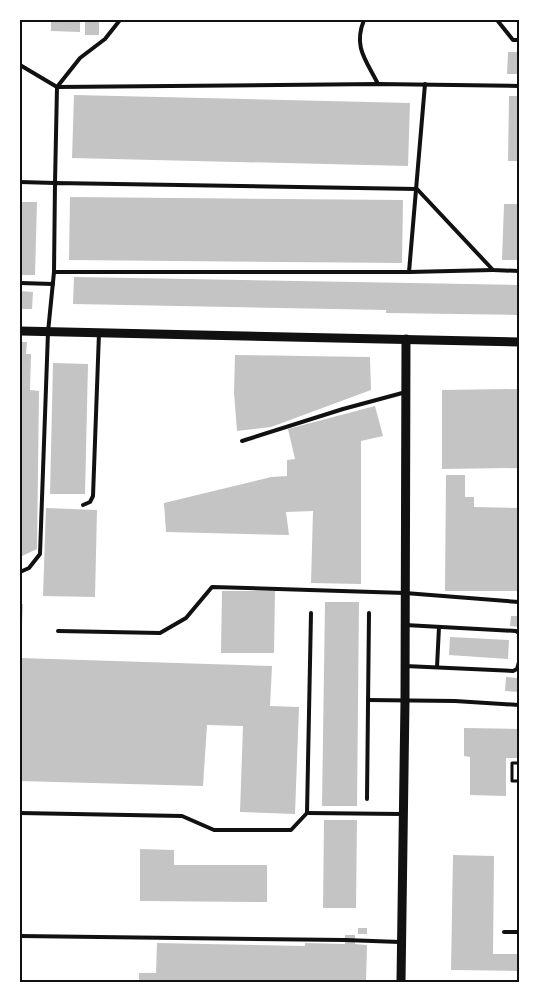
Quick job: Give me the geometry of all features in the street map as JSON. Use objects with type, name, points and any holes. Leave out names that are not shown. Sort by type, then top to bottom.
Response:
[{"type":"street","points":[[20,332],[519,342]]},
{"type":"street","points":[[401,982],[405,701],[406,339]]},
{"type":"lane","points":[[20,572],[30,568],[40,554],[48,332],[54,272],[57,86],[80,58],[105,40],[120,20]]},
{"type":"lane","points":[[364,20],[359,34],[360,47],[378,84]]},
{"type":"lane","points":[[497,20],[513,40],[519,40]]},
{"type":"lane","points":[[20,65],[57,86],[378,84],[519,86]]},
{"type":"lane","points":[[409,272],[425,84]]},
{"type":"lane","points":[[20,182],[417,189],[493,270]]},
{"type":"lane","points":[[54,272],[519,271]]},
{"type":"lane","points":[[20,283],[53,284]]},
{"type":"lane","points":[[83,504],[90,502],[93,496],[98,333]]},
{"type":"lane","points":[[242,441],[343,409],[406,392]]},
{"type":"lane","points":[[58,631],[160,633],[186,618],[212,587],[405,593],[519,602]]},
{"type":"lane","points":[[20,813],[182,816],[214,830],[291,830],[307,813],[311,613]]},
{"type":"lane","points":[[367,799],[369,613]]},
{"type":"lane","points":[[405,626],[516,631],[519,633]]},
{"type":"lane","points":[[437,667],[439,627]]},
{"type":"lane","points":[[405,666],[513,671],[517,669],[519,662]]},
{"type":"lane","points":[[368,700],[455,700],[519,705]]},
{"type":"lane","points":[[307,813],[402,814]]},
{"type":"lane","points":[[504,932],[519,932]]},
{"type":"lane","points":[[20,936],[401,942]]},
{"type":"path","points":[[519,763],[512,763],[512,781],[519,781]]},
{"type":"building","points":[[51,20],[80,20],[80,32],[51,31]]},
{"type":"building","points":[[85,20],[99,20],[99,35],[85,35]]},
{"type":"building","points":[[508,52],[519,52],[519,74],[507,74]]},
{"type":"building","points":[[74,95],[410,103],[408,166],[72,158]]},
{"type":"building","points":[[509,96],[519,96],[519,161],[508,161]]},
{"type":"building","points":[[70,197],[403,200],[402,263],[69,260]]},
{"type":"building","points":[[20,202],[37,202],[35,275],[20,275]]},
{"type":"building","points":[[504,204],[519,204],[519,260],[502,260]]},
{"type":"building","points":[[74,277],[519,285],[519,315],[386,313],[386,310],[73,304]]},
{"type":"building","points":[[20,291],[33,292],[32,309],[20,309]]},
{"type":"building","points":[[20,342],[27,342],[26,354],[31,354],[30,390],[39,391],[37,549],[20,557]]},
{"type":"building","points":[[235,355],[370,357],[371,390],[271,427],[237,431],[234,393]]},
{"type":"building","points":[[53,363],[88,364],[85,494],[50,494]]},
{"type":"building","points":[[519,389],[519,468],[442,469],[442,390]]},
{"type":"building","points":[[375,406],[383,436],[361,441],[361,584],[311,583],[313,511],[286,512],[289,535],[166,532],[164,503],[271,477],[287,476],[287,460],[295,459],[288,429]]},
{"type":"building","points":[[446,475],[465,475],[465,497],[474,497],[474,507],[519,508],[519,591],[445,591]]},
{"type":"building","points":[[46,508],[97,510],[95,597],[43,596]]},
{"type":"building","points":[[222,591],[275,591],[274,653],[221,653]]},
{"type":"building","points":[[325,602],[359,602],[357,806],[322,806]]},
{"type":"building","points":[[20,604],[23,604],[22,624],[20,624]]},
{"type":"building","points":[[511,616],[519,616],[519,627],[510,626]]},
{"type":"building","points":[[450,637],[509,640],[508,659],[449,655]]},
{"type":"building","points":[[20,658],[272,666],[270,706],[299,707],[295,814],[240,812],[243,726],[207,725],[203,786],[20,781]]},
{"type":"building","points":[[506,677],[519,678],[519,692],[505,691]]},
{"type":"building","points":[[464,728],[519,729],[519,758],[506,758],[506,796],[470,795],[470,757],[464,756]]},
{"type":"building","points":[[324,820],[357,820],[356,908],[323,908]]},
{"type":"building","points":[[140,849],[174,850],[174,865],[267,865],[267,902],[140,901]]},
{"type":"building","points":[[453,855],[494,856],[493,954],[519,954],[519,971],[451,970]]},
{"type":"building","points":[[358,928],[367,928],[367,934],[358,934]]},
{"type":"building","points":[[345,935],[355,935],[355,944],[367,945],[366,982],[139,982],[139,973],[156,973],[157,943],[305,946],[305,943],[345,944]]}]
